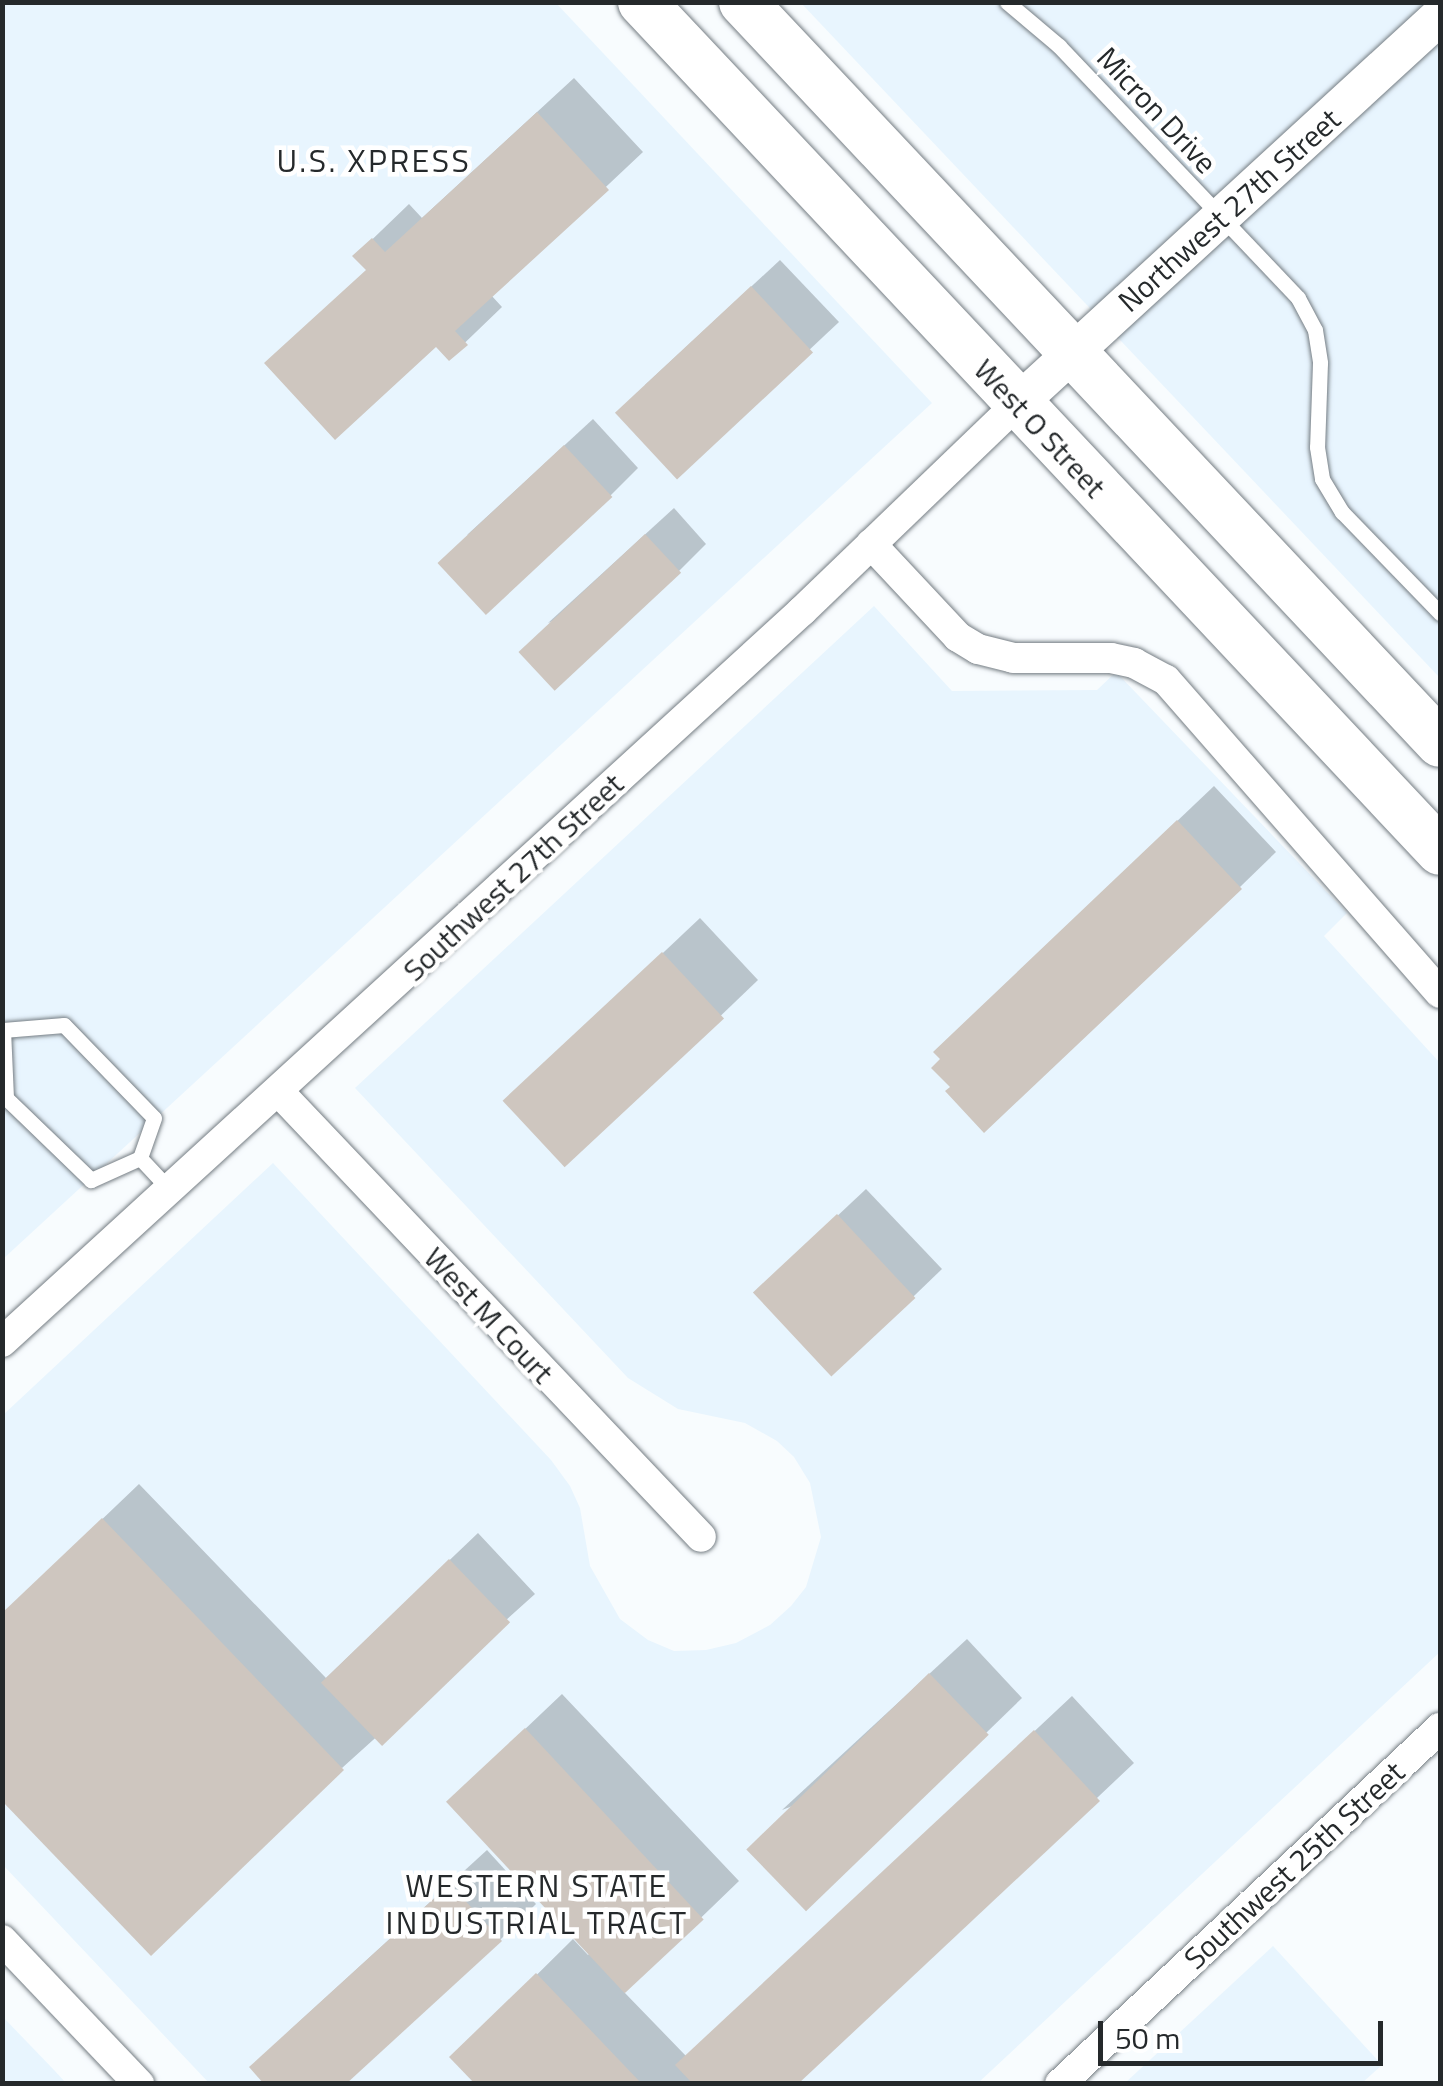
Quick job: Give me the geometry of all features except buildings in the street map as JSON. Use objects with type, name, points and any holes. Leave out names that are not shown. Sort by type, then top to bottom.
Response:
[{"type":"main road","name":"West O Street","points":[[642,2],[1440,851]]},
{"type":"main road","points":[[743,2],[1440,743]]},
{"type":"street","name":"Northwest 27th Street","points":[[1016,404],[1440,16]]},
{"type":"street","name":"Southwest 27th Street","points":[[2,1342],[278,1092],[1016,404]]},
{"type":"street","points":[[870,544],[958,636],[978,649],[1013,658],[1110,658],[1134,662],[1166,680],[1440,992]]},
{"type":"street","name":"West M Court","points":[[278,1092],[701,1538]]},
{"type":"street","name":"Southwest 25th Street","points":[[1060,2084],[1440,1728]]},
{"type":"street","points":[[2,1940],[139,2084]]},
{"type":"lane","name":"Micron Drive","points":[[1007,2],[1059,46],[1298,298],[1315,330],[1320,406],[1317,446],[1322,479],[1342,512],[1440,612]]},
{"type":"lane","points":[[64,1026],[154,1118],[140,1158],[91,1180],[6,1098],[3,1030],[64,1026]]},
{"type":"lane","points":[[140,1158],[169,1189]]},
{"type":"shaded area","points":[[3,3],[556,3],[932,403],[3,1259]]},
{"type":"shaded area","points":[[801,3],[1440,3],[1440,678]]},
{"type":"shaded area","points":[[874,606],[952,691],[1097,690],[1116,672],[1347,913],[1324,936],[1440,1063],[1440,1652],[978,2083],[209,2083],[3,1865],[3,1415],[273,1163],[551,1460],[580,1508],[590,1566],[620,1619],[648,1640],[674,1651],[706,1650],[736,1643],[770,1625],[791,1606],[806,1587],[821,1537],[810,1483],[794,1457],[777,1441],[745,1423],[678,1409],[628,1378],[355,1088]]},
{"type":"shaded area","points":[[1273,1946],[1382,2065],[1362,2083],[1125,2083]]},
{"type":"shaded area","points":[[2,2016],[54,2070],[66,2083],[3,2083]]},
{"type":"district","name":"U.S. XPRESS","points":[[374,160]]},
{"type":"district","name":"WESTERN STATE INDUSTRIAL TRACT","points":[[537,1904]]}]
